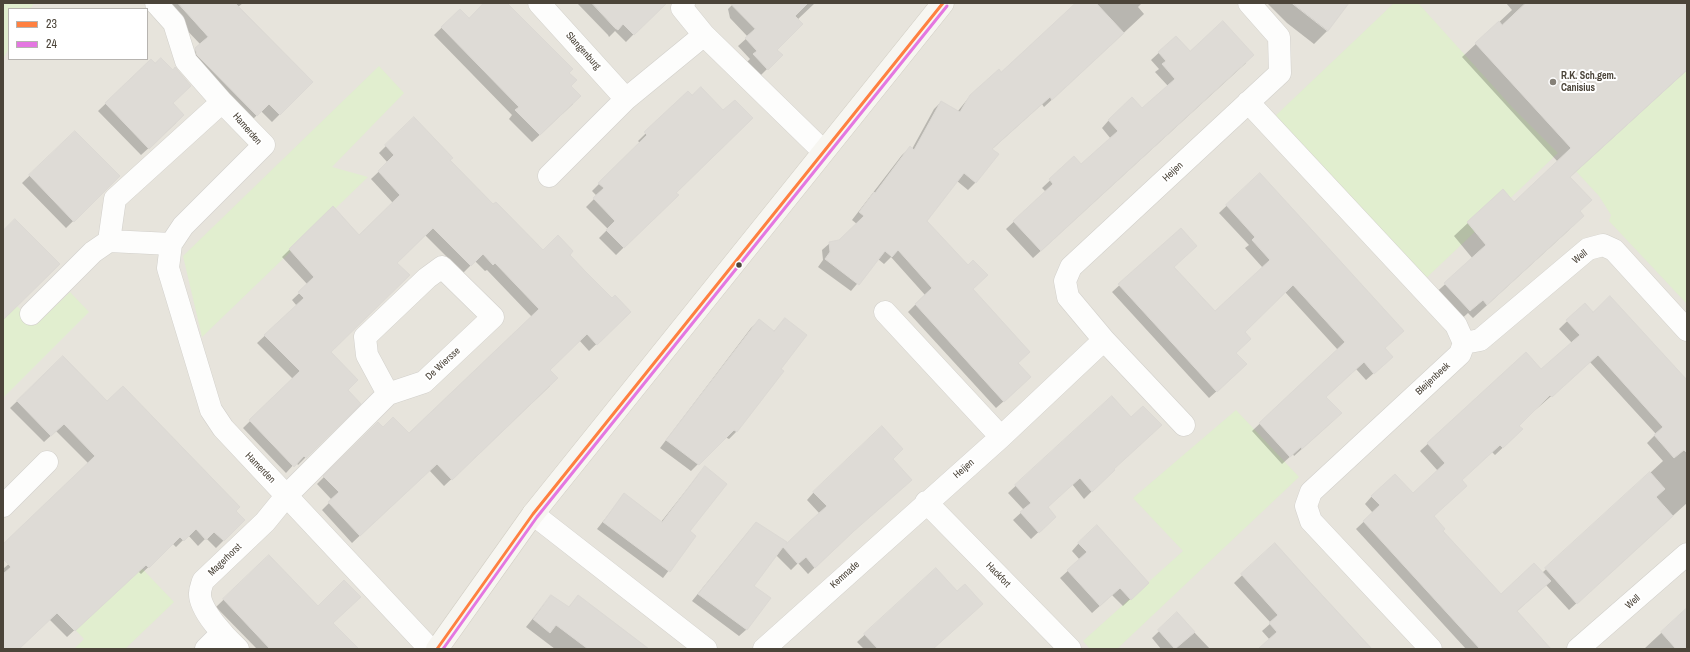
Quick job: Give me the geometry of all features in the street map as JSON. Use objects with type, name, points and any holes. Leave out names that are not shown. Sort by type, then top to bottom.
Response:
[{"type":"street","name":"Hamerden","points":[[156,3],[174,23],[186,61],[222,102],[264,145],[183,226],[171,244],[168,268],[211,410],[223,428],[430,649]]},
{"type":"street","name":"Slangenburg","points":[[539,3],[626,99]]},
{"type":"street","points":[[684,3],[682,8],[704,35],[823,151]]},
{"type":"street","points":[[437,649],[533,514],[943,3]]},
{"type":"street","name":"Heijen","points":[[1184,425],[1104,340],[1068,297],[1065,281],[1071,267],[1280,73],[1279,37],[1249,3]]},
{"type":"street","points":[[549,176],[626,99],[704,35]]},
{"type":"street","points":[[109,241],[115,199],[222,102]]},
{"type":"street","points":[[1248,102],[1456,325],[1464,343]]},
{"type":"street","points":[[31,314],[93,252],[109,241],[171,244]]},
{"type":"street","name":"Well","points":[[1464,343],[1480,340],[1588,249],[1603,246],[1614,250],[1687,330]]},
{"type":"street","name":"De Wiersse","points":[[286,495],[388,394],[424,382],[493,317],[442,267],[427,278],[365,337],[367,355],[388,394]]},
{"type":"street","points":[[885,312],[1001,437]]},
{"type":"street","name":"Heijen","points":[[926,502],[1001,437],[1104,340]]},
{"type":"street","name":"Bleijenbeek","points":[[1431,649],[1311,521],[1306,506],[1311,492],[1460,354],[1464,343]]},
{"type":"street","points":[[3,506],[47,462]]},
{"type":"street","name":"Magerhorst","points":[[238,649],[222,633],[202,604],[200,593],[203,581],[265,522],[286,495]]},
{"type":"street","name":"Kemnade","points":[[764,649],[926,502]]},
{"type":"street","name":"Hackfort","points":[[926,502],[1070,649]]},
{"type":"street","points":[[533,514],[706,649]]},
{"type":"street","name":"Well","points":[[1578,649],[1687,554]]},
{"type":"street","points":[[206,649],[222,633]]},
{"type":"shaded area","points":[[3,3],[1687,3],[1687,649],[3,649]]},
{"type":"green space","points":[[3,3],[34,3],[31,8],[8,8],[8,50],[3,59]]},
{"type":"green space","points":[[1394,3],[1418,3],[1512,107],[1558,153],[1422,282],[1271,120]]},
{"type":"green space","points":[[1687,63],[1687,304],[1609,221],[1611,215],[1599,196],[1574,169]]},
{"type":"green space","points":[[379,66],[404,93],[332,167],[368,177],[202,337],[183,256]]},
{"type":"green space","points":[[3,292],[36,325],[70,292],[89,312],[3,398]]},
{"type":"green space","points":[[1236,410],[1299,477],[1117,649],[1090,649],[1083,641],[1183,551],[1133,498]]},
{"type":"green space","points":[[131,557],[174,602],[125,649],[74,649],[84,639],[66,620]]},
{"type":"building","points":[[178,3],[235,3],[313,82],[280,115],[269,104],[257,116],[197,55],[195,48],[208,37]]},
{"type":"building","points":[[484,3],[507,3],[573,69],[569,73],[577,80],[571,86],[581,96],[540,135],[515,110],[519,107],[441,27],[460,9],[469,18]]},
{"type":"building","points":[[592,3],[667,3],[634,35],[623,24],[618,30],[615,28]]},
{"type":"building","points":[[730,3],[808,3],[795,16],[803,24],[777,50],[783,55],[768,70],[753,54],[757,51],[745,38],[755,29]]},
{"type":"building","points":[[1076,3],[1096,3],[1124,33],[1052,100],[1050,97],[992,149],[999,154],[976,183],[964,173],[927,221],[968,265],[973,260],[988,275],[973,289],[1030,352],[1018,363],[1031,377],[1004,402],[915,304],[932,288],[898,250],[892,257],[885,251],[859,285],[825,259],[830,252],[829,242],[839,240],[864,216],[859,212],[874,192],[875,193],[910,146],[914,150],[941,101],[960,112],[970,95],[999,69],[1001,72]]},
{"type":"building","points":[[1292,3],[1349,3],[1328,31]]},
{"type":"building","name":"R.K. Sch.gem. Canisius","points":[[1526,3],[1687,3],[1687,70],[1570,177],[1592,200],[1580,211],[1584,216],[1487,305],[1483,300],[1470,311],[1444,283],[1486,245],[1467,222],[1503,189],[1514,202],[1571,148],[1475,43],[1499,21],[1502,25]]},
{"type":"building","points":[[1223,21],[1254,55],[1041,251],[1013,221],[1053,184],[1049,179],[1074,156],[1081,164],[1118,131],[1108,120],[1132,97],[1142,108],[1175,79],[1162,64],[1166,61],[1158,52],[1176,36],[1190,51]]},
{"type":"building","points":[[161,58],[173,70],[175,67],[191,86],[173,103],[184,115],[149,149],[105,103],[151,59],[155,63]]},
{"type":"building","points":[[701,87],[723,110],[735,100],[753,118],[676,193],[679,195],[624,248],[606,230],[615,221],[593,198],[604,188],[598,183],[647,135],[644,132],[688,91],[692,95]]},
{"type":"building","points":[[414,117],[453,158],[450,160],[493,204],[496,202],[543,250],[558,235],[573,251],[570,255],[584,270],[612,298],[615,295],[631,312],[597,345],[587,334],[550,370],[558,378],[452,480],[437,464],[360,536],[328,502],[339,492],[323,476],[378,422],[383,427],[393,417],[409,433],[539,309],[495,263],[493,265],[483,254],[471,266],[433,228],[397,263],[410,275],[331,352],[358,380],[348,390],[361,404],[306,458],[304,456],[294,467],[249,420],[300,371],[264,335],[304,298],[298,292],[314,277],[289,249],[333,206],[359,235],[400,195],[378,171],[394,155],[385,145]]},
{"type":"building","points":[[75,131],[120,176],[74,222],[29,175]]},
{"type":"building","points":[[1260,173],[1404,331],[1385,348],[1393,357],[1374,374],[1364,362],[1326,397],[1342,413],[1302,449],[1301,447],[1290,457],[1259,423],[1345,342],[1293,285],[1245,332],[1251,339],[1236,353],[1247,364],[1217,392],[1118,284],[1181,228],[1197,246],[1174,267],[1215,311],[1270,260],[1252,240],[1255,237],[1226,205]]},
{"type":"building","points":[[15,219],[60,264],[3,320],[3,231]]},
{"type":"building","points":[[1610,296],[1687,380],[1687,453],[1684,450],[1674,458],[1654,435],[1663,427],[1598,355],[1552,397],[1550,395],[1519,426],[1523,429],[1503,448],[1500,445],[1462,480],[1467,486],[1434,516],[1445,529],[1443,531],[1501,594],[1534,563],[1551,581],[1517,611],[1551,649],[1480,649],[1363,521],[1380,505],[1371,496],[1395,474],[1413,493],[1445,463],[1427,443],[1526,352],[1541,369],[1580,335],[1566,320],[1585,303],[1593,312]]},
{"type":"building","points":[[785,318],[807,335],[781,369],[784,371],[737,432],[734,430],[699,465],[666,440],[759,319],[774,331]]},
{"type":"building","points":[[63,356],[107,401],[123,386],[240,507],[236,511],[245,520],[224,541],[214,532],[206,540],[196,529],[184,541],[180,537],[149,568],[146,565],[75,631],[57,613],[19,649],[3,649],[3,574],[11,567],[3,559],[3,544],[95,456],[64,424],[51,436],[17,401]]},
{"type":"building","points":[[1112,396],[1131,417],[1143,406],[1162,425],[1114,469],[1115,470],[1092,492],[1080,478],[1048,507],[1056,517],[1039,533],[1020,512],[1031,503],[1015,485]]},
{"type":"building","points":[[882,426],[903,449],[893,459],[912,480],[815,568],[806,557],[798,564],[783,547],[754,586],[771,598],[747,630],[698,594],[756,522],[787,542],[786,544],[827,506],[813,492]]},
{"type":"building","points":[[705,466],[727,484],[690,531],[696,536],[670,572],[603,522],[624,493],[662,522]]},
{"type":"building","points":[[1650,472],[1665,489],[1656,497],[1673,516],[1577,604],[1545,568]]},
{"type":"building","points":[[1097,525],[1149,583],[1131,600],[1120,588],[1100,606],[1067,570],[1087,552],[1078,543]]},
{"type":"building","points":[[1275,543],[1372,649],[1258,649],[1277,632],[1269,623],[1278,615],[1241,574]]},
{"type":"building","points":[[269,555],[318,606],[344,580],[361,597],[333,623],[359,649],[270,649],[223,599]]},
{"type":"building","points":[[936,568],[957,591],[965,584],[983,604],[933,649],[878,649],[864,634]]},
{"type":"building","points":[[551,595],[569,607],[578,595],[649,649],[588,649],[556,625],[550,633],[533,619]]},
{"type":"building","points":[[1687,608],[1687,649],[1676,649],[1661,632]]},
{"type":"building","points":[[1177,612],[1195,632],[1175,649],[1158,630]]},
{"type":"transit line","name":"23","points":[[437,649],[533,514],[943,3]]},
{"type":"transit line","name":"24","points":[[443,649],[537,517],[947,6]]},
{"type":"place","name":"R.K. Sch.gem. Canisius","points":[[1553,82]]}]
